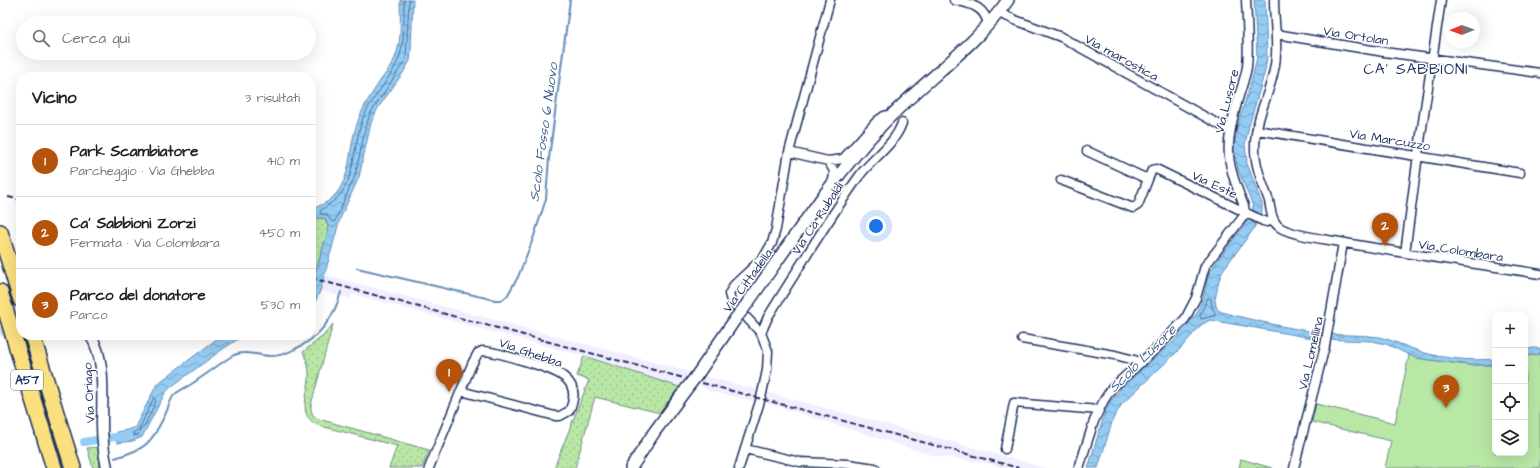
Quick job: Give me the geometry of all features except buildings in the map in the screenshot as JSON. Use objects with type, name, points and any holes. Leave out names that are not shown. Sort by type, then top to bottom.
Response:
[{"type":"highway","points":[[0,232],[16,284]]},
{"type":"highway","name":"A57","points":[[0,292],[54,468]]},
{"type":"highway","name":"A57","points":[[34,340],[73,468]]},
{"type":"main road","name":"Via Cittadella","points":[[632,468],[654,432],[697,375],[736,318],[832,185],[860,149],[893,113],[966,48],[999,13],[1008,0]]},
{"type":"street","name":"Via Cà Rubaldi","points":[[740,468],[761,398],[767,370],[768,351],[761,333],[731,301],[729,294],[734,285],[764,257],[772,243],[776,229],[788,152],[830,0]]},
{"type":"street","points":[[954,0],[978,8],[986,14],[988,25]]},
{"type":"street","name":"Via Lusore","points":[[1246,0],[1248,38],[1247,68],[1230,129],[1228,148],[1230,168],[1247,213]]},
{"type":"street","points":[[1274,0],[1276,34],[1274,69],[1257,130],[1255,149],[1257,165],[1274,220]]},
{"type":"street","points":[[1404,253],[1441,0]]},
{"type":"street","name":"Via marostica","points":[[999,13],[1061,37],[1220,125],[1230,129]]},
{"type":"street","name":"Via Ortolan","points":[[1276,34],[1384,52],[1540,73]]},
{"type":"street","name":"Via Cà Rubaldi","points":[[788,152],[828,161],[845,158],[877,121],[884,116],[893,113]]},
{"type":"street","name":"Via Cà Rubaldi","points":[[761,333],[768,316],[852,187],[867,166],[897,134],[902,123]]},
{"type":"street","name":"Via Marcuzzo","points":[[1257,130],[1418,155],[1520,173]]},
{"type":"street","points":[[1061,180],[1133,208],[1138,205],[1150,177],[1145,178],[1087,151]]},
{"type":"street","name":"Via Cà Rubaldi","points":[[828,161],[834,171],[835,177],[832,185]]},
{"type":"street","name":"Via Este","points":[[1150,177],[1152,170],[1156,169],[1263,221],[1267,222],[1274,220]]},
{"type":"street","points":[[1079,468],[1099,410],[1112,388],[1158,347],[1185,319],[1196,298],[1205,266],[1247,213]]},
{"type":"street","name":"Via Colombara","points":[[1274,220],[1279,227],[1287,231],[1343,243],[1540,274]]},
{"type":"street","name":"Via Lomellina","points":[[1294,468],[1325,346],[1343,243]]},
{"type":"street","points":[[1022,339],[1115,355],[1142,362]]},
{"type":"street","name":"Via Oriago","points":[[93,340],[99,357],[102,426],[107,468]]},
{"type":"street","name":"Via Ghebba","points":[[429,468],[462,388],[478,353],[482,350],[557,372],[564,376],[572,385],[573,398],[569,411],[560,416],[555,416],[462,388]]},
{"type":"street","points":[[1005,449],[1014,403],[1099,410]]},
{"type":"street","points":[[745,448],[800,462],[867,466],[875,468]]},
{"type":"shaded area","points":[[316,272],[1046,468],[1003,468],[986,463],[935,456],[763,402],[756,402],[709,391],[698,385],[679,387],[583,356],[352,294],[350,299],[316,289]]},
{"type":"green space","points":[[316,218],[325,218],[328,231],[316,271]]},
{"type":"green space","points":[[333,324],[311,405],[312,414],[319,419],[429,450],[422,468],[389,468],[397,446],[317,425],[307,415],[305,403],[309,373],[308,364],[303,352],[323,336]]},
{"type":"green space","points":[[1540,354],[1540,468],[1385,468],[1391,441],[1312,422],[1316,404],[1395,423],[1409,355],[1416,358],[1468,365],[1492,365],[1492,456],[1528,456],[1528,356]]},
{"type":"green space","points":[[584,356],[679,387],[660,413],[595,397],[575,468],[554,468],[589,380],[577,376]]},
{"type":"green space","points":[[99,447],[100,468],[93,468],[87,448]]},
{"type":"green space","points":[[1241,459],[1272,468],[1239,468]]},
{"type":"water","points":[[400,0],[413,0],[410,61],[378,108],[371,123],[359,177],[340,219],[320,291],[316,300],[316,271],[328,231],[328,226],[325,218],[316,219],[316,207],[331,199],[344,181],[349,165],[354,132],[361,112],[396,55],[400,35]]},
{"type":"water","points":[[1254,0],[1265,0],[1267,57],[1265,71],[1245,144],[1247,163],[1262,204],[1262,212],[1253,230],[1223,270],[1219,280],[1215,300],[1218,310],[1284,327],[1328,334],[1379,337],[1428,354],[1447,358],[1477,360],[1492,359],[1492,365],[1468,365],[1416,358],[1386,344],[1372,341],[1318,339],[1210,320],[1201,325],[1180,349],[1122,404],[1113,419],[1098,468],[1088,468],[1105,412],[1110,402],[1121,388],[1174,341],[1197,313],[1203,298],[1209,273],[1252,214],[1253,206],[1238,170],[1234,149],[1237,128],[1257,57]]},
{"type":"water","points":[[215,340],[236,340],[172,386],[165,393],[142,437],[133,441],[117,443],[116,432],[135,427],[157,384]]},
{"type":"water","points":[[1540,348],[1540,354],[1528,356],[1528,349]]},
{"type":"waterway","name":"Scolo Fosso 6 Nuovo","points":[[357,268],[495,300],[502,300],[507,296],[518,277],[533,239],[546,199],[549,158],[570,0]]},
{"type":"waterway","name":"Scolo Fosso 6 Nuovo","points":[[316,335],[330,319],[341,292]]},
{"type":"waterway","name":"Scolo Fosso 6 Nuovo","points":[[115,458],[141,448],[146,444],[160,425],[174,395],[232,356],[241,353],[271,356],[280,355],[310,340]]},
{"type":"waterway","points":[[84,442],[127,435]]},
{"type":"tunnel","points":[[0,332],[16,327]]},
{"type":"railway","points":[[8,197],[16,199]]},
{"type":"railway","points":[[316,279],[1019,468]]},
{"type":"place","name":"Ca' Sabbioni Zorzi","points":[[1385,246]]},
{"type":"place","name":"Park Scambiatore","points":[[449,392]]},
{"type":"place","name":"Parco del donatore","points":[[1446,408]]},
{"type":"district","name":"CA' SABBIONI","points":[[1416,69]]},
{"type":"water label","name":"Scolo Lusore","points":[[1142,358]]}]
